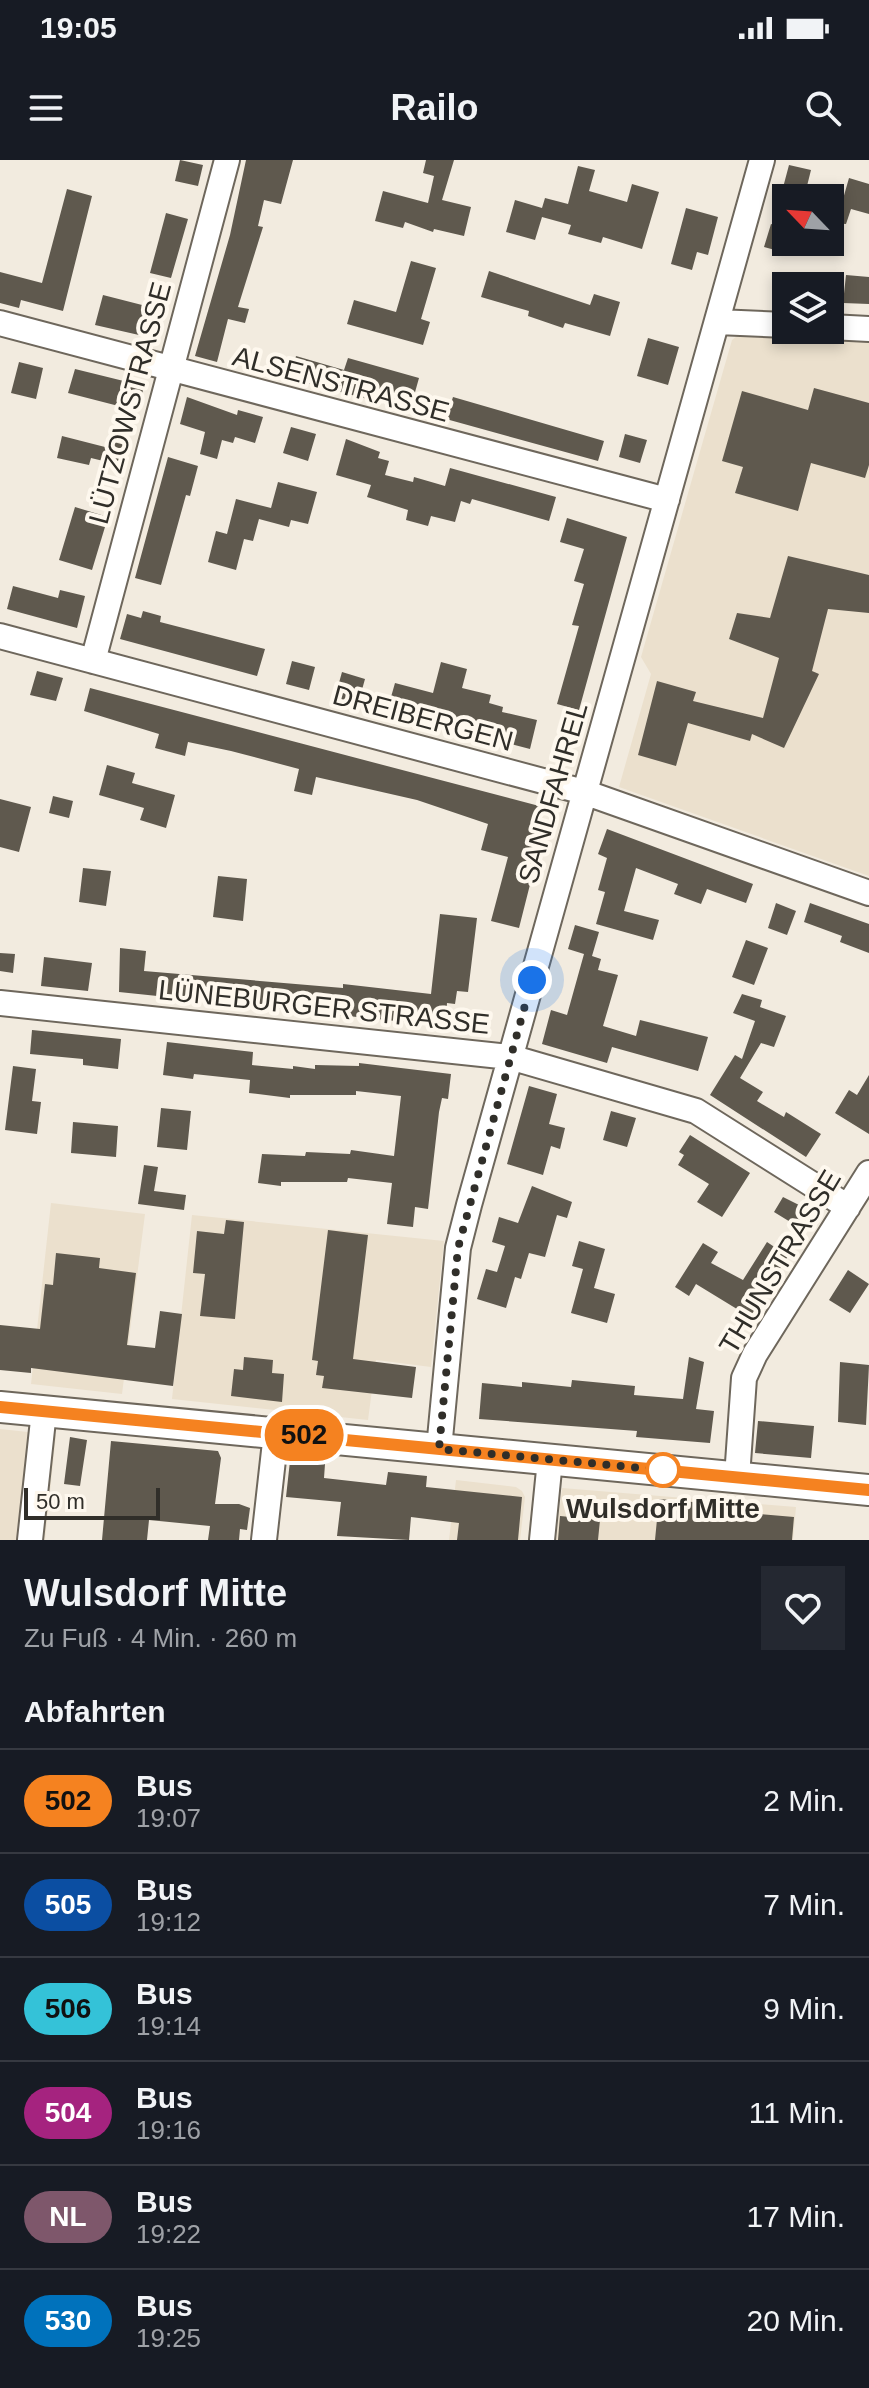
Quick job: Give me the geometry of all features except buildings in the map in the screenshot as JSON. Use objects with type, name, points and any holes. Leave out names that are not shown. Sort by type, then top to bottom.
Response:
[{"type":"main road","points":[[0,1407],[869,1490]]},
{"type":"street","name":"LÜTZOWSTRASSE","points":[[93,661],[227,160]]},
{"type":"street","name":"SANDFAHREL","points":[[439,1449],[458,1248],[762,160]]},
{"type":"street","points":[[717,322],[772,324]]},
{"type":"street","name":"ALSENSTRASSE","points":[[0,323],[667,500]]},
{"type":"street","points":[[844,328],[869,329]]},
{"type":"street","name":"DREIBERGEN","points":[[0,636],[584,792],[869,893]]},
{"type":"street","name":"LÜNEBURGER STRASSE","points":[[0,1003],[510,1057],[696,1111],[848,1207]]},
{"type":"street","name":"THUNSTRASSE","points":[[737,1477],[744,1378],[755,1354],[869,1173]]},
{"type":"street","points":[[30,1540],[44,1411]]},
{"type":"street","points":[[264,1540],[276,1433]]},
{"type":"street","points":[[542,1540],[550,1460]]},
{"type":"shaded area","points":[[741,333],[772,334],[772,344],[844,344],[844,338],[869,339],[869,876],[619,787],[651,674],[641,657],[732,340]]},
{"type":"shaded area","points":[[51,1203],[145,1214],[122,1394],[31,1384]]},
{"type":"shaded area","points":[[192,1215],[444,1241],[431,1367],[376,1360],[368,1420],[172,1399]]},
{"type":"shaded area","points":[[0,1429],[56,1435],[45,1540],[0,1540]]},
{"type":"shaded area","points":[[456,1480],[516,1487],[522,1491],[525,1497],[520,1540],[449,1540]]},
{"type":"shaded area","points":[[562,1488],[796,1507],[793,1540],[556,1540]]},
{"type":"bus line","name":"502","points":[[0,1407],[869,1490]]},
{"type":"place","name":"Wulsdorf Mitte","points":[[663,1470]]},
{"type":"route","points":[[532,980],[458,1248],[439,1449],[663,1470]]}]
